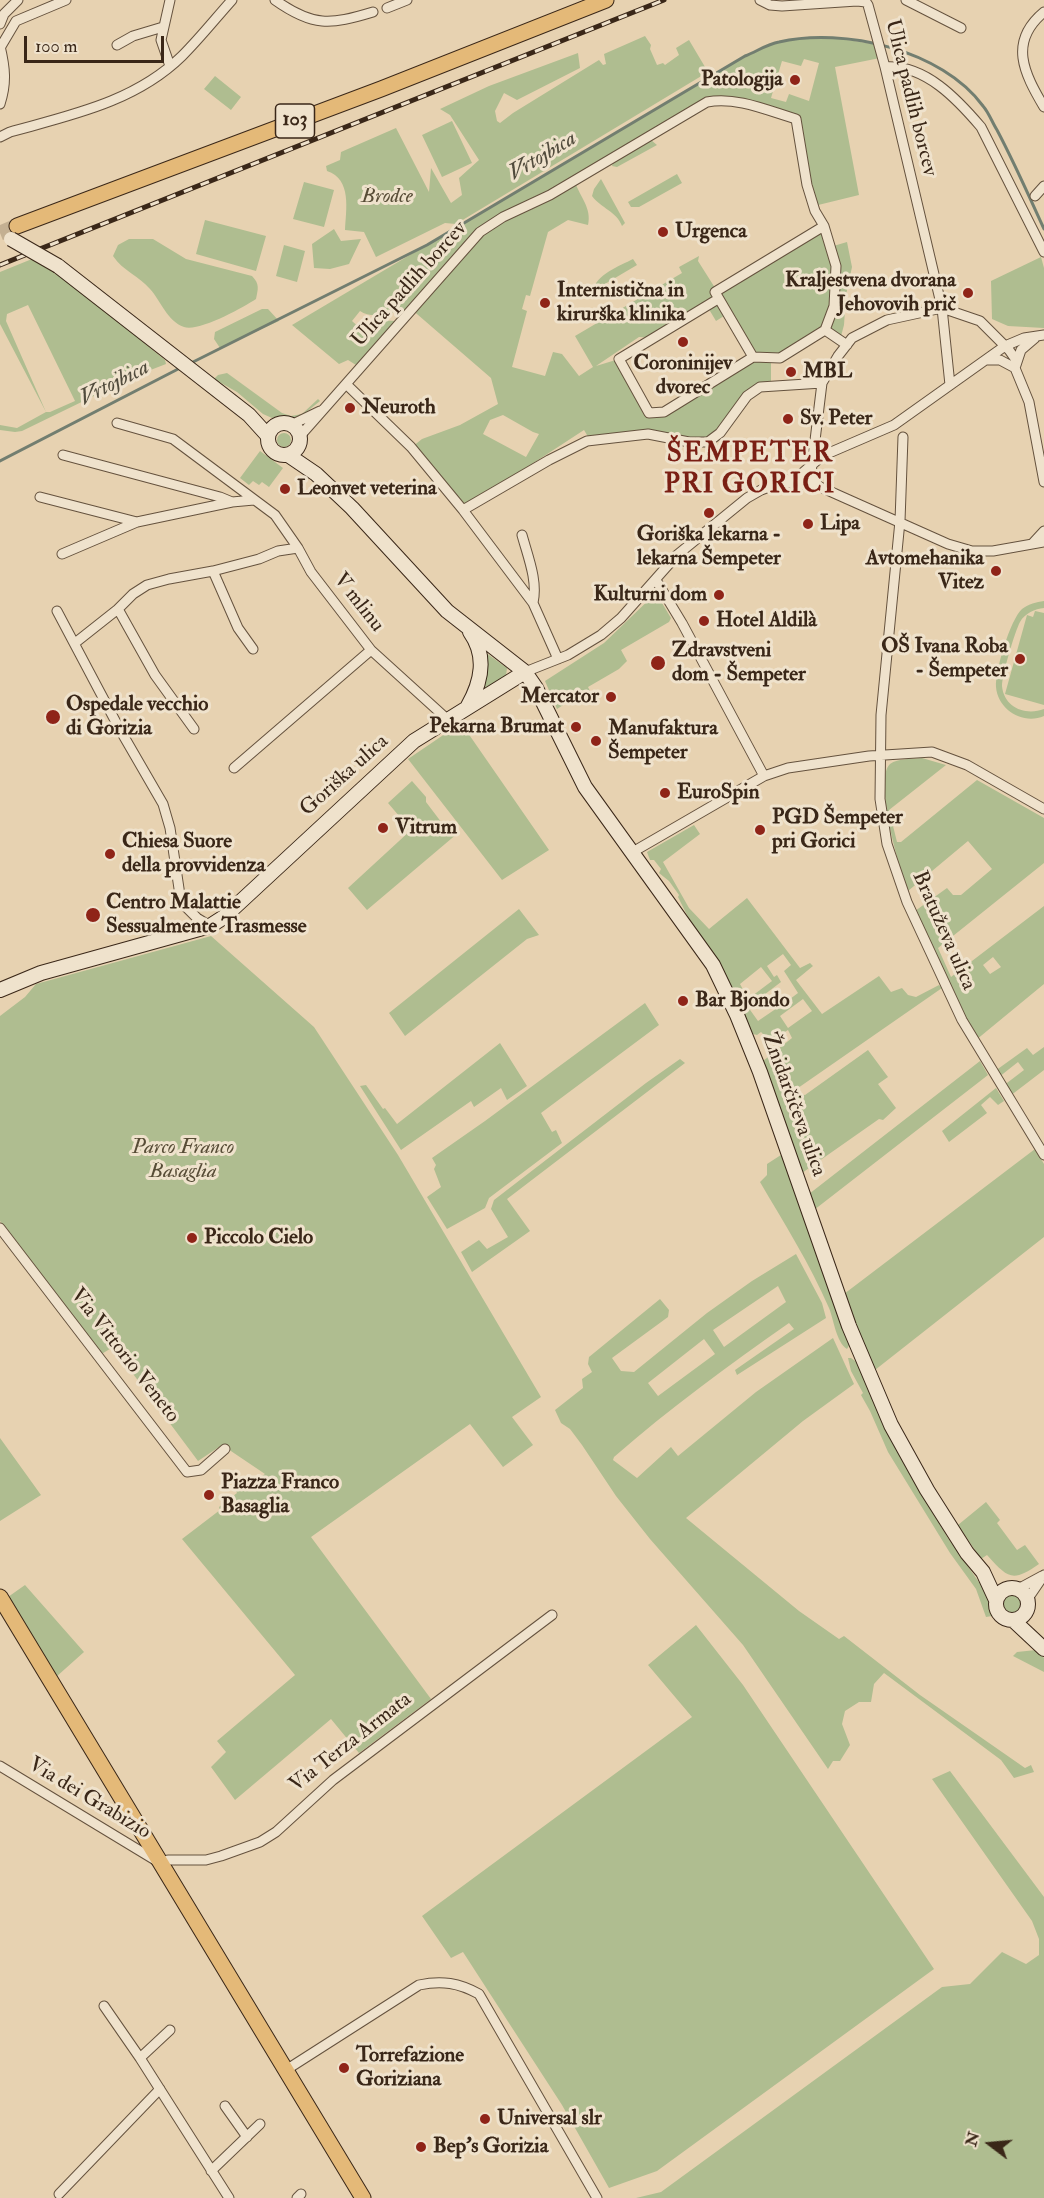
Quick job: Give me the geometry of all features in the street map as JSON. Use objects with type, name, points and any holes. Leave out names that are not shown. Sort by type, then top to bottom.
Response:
[{"type":"main road","name":"103","points":[[10,234],[606,0]]},
{"type":"main road","points":[[0,1597],[363,2198]]},
{"type":"street","points":[[0,24],[4,14],[18,0]]},
{"type":"street","points":[[0,104],[5,90],[6,71],[0,47],[16,21],[66,0]]},
{"type":"street","points":[[170,0],[161,40],[170,66]]},
{"type":"street","points":[[0,137],[10,132],[97,107],[143,86],[170,66],[202,35],[232,0]]},
{"type":"street","points":[[275,0],[295,14],[316,21],[346,20],[373,12]]},
{"type":"street","points":[[387,8],[407,0]]},
{"type":"street","name":"Ulica padlih borcev","points":[[760,0],[770,5],[782,6],[867,1],[884,62],[942,308],[950,385]]},
{"type":"street","points":[[906,0],[961,28]]},
{"type":"street","points":[[1044,12],[1029,27],[1022,48],[1022,61],[1026,75],[1044,107]]},
{"type":"street","points":[[117,45],[133,36],[163,27]]},
{"type":"street","points":[[884,62],[925,77],[967,110],[981,127],[1044,252]]},
{"type":"street","name":"Ulica padlih borcev","points":[[294,441],[480,231],[503,217],[550,195],[707,102],[715,100],[746,104],[796,119],[807,185],[815,211],[824,226]]},
{"type":"street","points":[[1035,196],[1044,186]]},
{"type":"street","points":[[718,299],[619,358],[649,413],[664,412],[753,357],[780,358],[825,330],[834,306],[836,266],[824,226],[715,292],[753,357]]},
{"type":"street","points":[[10,234],[58,266],[249,415],[272,430],[283,423],[294,441]]},
{"type":"street","points":[[818,486],[811,473],[822,383],[845,347],[852,338],[887,320],[942,308],[980,321],[1005,346],[1016,364],[1040,444],[1044,482]]},
{"type":"street","points":[[825,330],[845,347]]},
{"type":"street","points":[[525,672],[558,659],[601,635],[621,618],[677,555],[739,504],[761,490],[799,476],[822,456],[894,425],[1005,346],[1024,338],[1041,335]]},
{"type":"street","points":[[1016,364],[1023,347],[1041,335]]},
{"type":"street","points":[[986,360],[1000,360],[1016,364]]},
{"type":"street","points":[[463,510],[549,460],[587,441],[648,434],[688,442],[708,442],[720,433],[747,396],[760,387],[822,383]]},
{"type":"street","points":[[346,384],[411,447],[463,510],[532,603],[558,659]]},
{"type":"street","name":"Ulica padlih borcev","points":[[294,441],[322,410]]},
{"type":"street","name":"V mlinu","points":[[117,423],[173,438],[275,515],[298,548],[311,572],[371,650],[447,719]]},
{"type":"street","name":"Žnidarčičeva ulica","points":[[272,430],[271,449],[278,455],[294,441],[316,474],[356,513],[447,611],[525,672],[536,688],[585,787],[713,965],[737,1015],[760,1072],[849,1326],[891,1425],[927,1490],[967,1553],[983,1572],[1000,1615],[1013,1620],[1041,1646]]},
{"type":"street","name":"Bratuževa ulica","points":[[903,437],[900,521],[881,715],[880,798],[887,844],[907,902],[962,1020],[1044,1155]]},
{"type":"street","points":[[63,455],[232,502]]},
{"type":"street","points":[[779,484],[796,483],[818,486],[948,544],[972,551],[993,551],[1044,542]]},
{"type":"street","points":[[40,496],[137,522]]},
{"type":"street","points":[[62,554],[137,522],[232,502],[254,500]]},
{"type":"street","points":[[1032,544],[1044,531]]},
{"type":"street","points":[[522,536],[533,579],[535,594],[532,603]]},
{"type":"street","points":[[75,643],[147,585],[259,560],[278,551],[298,548]]},
{"type":"street","points":[[213,571],[234,620],[253,649]]},
{"type":"street","points":[[656,580],[682,623],[764,776]]},
{"type":"street","points":[[118,609],[155,675],[194,729]]},
{"type":"street","points":[[57,611],[119,728],[163,804],[170,828],[181,902],[207,926]]},
{"type":"street","points":[[467,628],[478,643],[482,671],[476,692],[467,708]]},
{"type":"street","points":[[234,768],[371,650]]},
{"type":"street","name":"Goriška ulica","points":[[207,926],[224,917],[414,741],[525,672]]},
{"type":"street","points":[[631,853],[764,776],[788,768],[880,755],[932,752],[967,765],[1044,809]]},
{"type":"street","points":[[0,990],[41,973],[207,926]]},
{"type":"street","name":"Via Vittorio Veneto","points":[[0,1228],[187,1472],[201,1470],[225,1449]]},
{"type":"street","name":"Žnidarčičeva ulica","points":[[983,1572],[1025,1596],[1041,1646]]},
{"type":"street","points":[[996,1600],[1000,1593],[1044,1575]]},
{"type":"street","points":[[1013,1620],[1022,1617],[1044,1575]]},
{"type":"street","name":"Via Terza Armata","points":[[160,1863],[168,1860],[206,1860],[221,1856],[260,1842],[276,1832],[333,1780],[552,1615]]},
{"type":"street","name":"Via dei Grabizio","points":[[0,1766],[160,1863]]},
{"type":"street","points":[[286,2070],[419,1985],[432,1982],[463,1985],[479,1994],[597,2198]]},
{"type":"street","points":[[104,2006],[229,2198]]},
{"type":"street","points":[[140,2058],[170,2030]]},
{"type":"street","points":[[59,2193],[160,2089]]},
{"type":"street","points":[[225,2106],[247,2137]]},
{"type":"street","points":[[211,2171],[260,2124]]},
{"type":"green space","name":"Brodce","points":[[645,36],[651,45],[650,49],[657,65],[663,63],[665,65],[679,55],[676,48],[689,40],[708,72],[456,224],[445,223],[376,257],[364,232],[345,230],[346,196],[344,188],[335,175],[327,171],[326,166],[340,160],[341,152],[396,128],[429,192],[431,168],[451,203],[462,195],[459,178],[479,160],[450,115],[440,109],[489,86],[578,53],[580,68],[517,100],[504,93],[495,111],[497,121],[500,123],[599,60],[603,65],[606,64],[604,54]]},
{"type":"green space","points":[[823,36],[879,45],[880,58],[835,67],[859,195],[814,206],[796,119],[715,100],[575,182],[587,208],[588,225],[568,220],[548,232],[530,296],[526,295],[522,309],[527,311],[512,367],[545,376],[553,352],[562,354],[579,376],[593,367],[575,336],[682,273],[679,267],[699,256],[698,261],[717,291],[824,226],[830,247],[847,242],[852,267],[840,340],[825,330],[771,359],[771,381],[753,391],[708,442],[655,436],[590,440],[584,430],[463,509],[412,447],[422,439],[460,425],[498,404],[491,378],[410,308],[378,315],[365,314],[360,311],[352,321],[362,330],[372,320],[396,321],[356,365],[348,360],[339,364],[292,325],[745,56],[777,42]],"holes":[[[804,59],[819,63],[809,101],[789,94],[786,102],[771,98],[782,61],[801,66]],[[707,306],[716,321],[724,316],[752,357],[665,412],[650,413],[619,359],[596,366],[639,337],[653,338]],[[503,415],[539,434],[526,457],[483,434],[490,420]]]},
{"type":"green space","points":[[215,76],[241,97],[231,110],[204,89]]},
{"type":"green space","points":[[452,121],[472,163],[442,177],[422,135]]},
{"type":"green space","points":[[651,140],[657,145],[617,167],[612,166],[613,163]]},
{"type":"green space","points":[[677,174],[682,183],[639,207],[631,207],[628,202]]},
{"type":"green space","points":[[601,179],[625,223],[622,226],[616,217],[592,196]]},
{"type":"green space","points":[[304,182],[334,190],[324,227],[293,219]]},
{"type":"green space","points":[[205,220],[266,236],[256,271],[196,254]]},
{"type":"green space","points":[[334,229],[341,241],[361,239],[349,264],[330,269],[314,268],[312,244]]},
{"type":"green space","points":[[129,239],[153,239],[186,259],[252,276],[258,289],[256,299],[210,323],[191,328],[184,327],[169,316],[146,284],[121,266],[113,256],[118,245]]},
{"type":"green space","points":[[284,245],[305,251],[297,282],[276,276]]},
{"type":"green space","points":[[1041,257],[1044,268],[1044,328],[1008,326],[992,319],[991,281]]},
{"type":"green space","points":[[32,259],[100,307],[165,360],[166,364],[135,376],[22,431],[0,430],[0,425],[17,428],[46,412],[0,324],[0,272]],"holes":[[[28,305],[75,401],[46,412],[6,321],[7,314]]]},
{"type":"green space","points":[[633,259],[637,265],[593,291],[604,275]]},
{"type":"green space","points":[[262,309],[268,309],[279,321],[220,348],[214,339],[215,332]]},
{"type":"green space","points":[[227,373],[282,413],[291,416],[302,414],[318,399],[320,401],[304,414],[296,418],[283,416],[272,418],[263,414],[237,392],[214,379],[218,375]]},
{"type":"green space","points":[[281,433],[287,433],[291,440],[287,447],[281,447],[277,443],[277,437]]},
{"type":"green space","points":[[260,451],[283,468],[269,487],[262,482],[259,485],[253,481],[249,485],[240,478]]},
{"type":"green space","points":[[656,593],[671,618],[669,622],[621,650],[627,661],[619,669],[588,687],[593,697],[581,705],[574,698],[557,709],[545,681],[604,643]]},
{"type":"green space","points":[[1044,601],[1044,608],[1030,612],[1020,622],[1009,653],[1003,680],[1004,694],[1011,705],[1023,711],[1044,709],[1044,716],[1020,717],[1013,714],[1001,702],[996,687],[998,670],[1004,646],[1017,615],[1027,606]]},
{"type":"green space","points":[[1035,611],[1044,613],[1044,705],[1005,694],[1027,615],[1033,617]]},
{"type":"green space","points":[[482,650],[507,668],[506,676],[481,690]]},
{"type":"green space","points":[[461,723],[549,850],[502,880],[408,759]]},
{"type":"green space","points":[[922,758],[946,765],[889,810],[897,842],[901,842],[977,780],[1044,818],[1044,863],[938,948],[951,977],[1044,906],[1044,984],[976,1040],[915,911],[947,888],[953,895],[961,895],[992,869],[968,841],[908,891],[899,865],[886,806],[886,773],[893,762]],"holes":[[[993,957],[1001,967],[990,974],[983,965]]]},
{"type":"green space","points":[[412,781],[426,797],[426,802],[451,835],[456,831],[458,833],[367,910],[348,888],[411,830],[388,803]]},
{"type":"green space","points":[[694,825],[700,834],[663,862],[689,908],[709,929],[747,898],[800,968],[810,963],[813,966],[796,980],[822,1014],[879,976],[891,992],[902,988],[908,995],[916,997],[939,985],[942,988],[798,1088],[798,1094],[805,1095],[868,1050],[888,1077],[878,1084],[896,1108],[883,1120],[879,1119],[802,1173],[763,1061],[792,1038],[788,1030],[770,1041],[761,1032],[757,1035],[753,1034],[725,973],[688,917],[679,895],[669,881],[659,873],[661,869],[654,860],[650,860],[647,852]],"holes":[[[783,954],[791,965],[784,971],[798,993],[790,999],[793,1003],[784,1009],[780,1006],[758,1021],[748,1007],[781,982],[777,975],[774,977],[767,966]],[[761,967],[772,981],[748,999],[740,984]],[[803,999],[812,1011],[788,1028],[780,1016]]]},
{"type":"green space","points":[[519,909],[539,935],[527,939],[405,1036],[389,1013]]},
{"type":"green space","name":"Parco Franco Basaglia","points":[[211,936],[314,1027],[398,1155],[541,1397],[512,1417],[533,1445],[503,1467],[470,1424],[311,1537],[431,1699],[359,1753],[331,1719],[235,1800],[211,1767],[226,1752],[217,1741],[295,1675],[182,1539],[220,1510],[219,1507],[237,1493],[235,1489],[240,1485],[243,1489],[265,1474],[222,1445],[198,1461],[113,1347],[100,1355],[0,1221],[0,1016],[25,997],[36,984]]},
{"type":"green space","points":[[645,1003],[659,1025],[541,1113],[552,1132],[556,1130],[562,1143],[489,1198],[485,1208],[447,1229],[427,1197],[441,1187],[432,1158]]},
{"type":"green space","points":[[500,1043],[527,1086],[507,1100],[501,1088],[474,1107],[471,1101],[401,1150],[360,1086],[366,1085],[397,1124]]},
{"type":"green space","points":[[1044,1047],[1044,1070],[1010,1096],[1003,1086],[1024,1070],[1018,1062],[999,1077],[995,1071],[1027,1048],[1033,1055]]},
{"type":"green space","points":[[680,1059],[685,1063],[507,1199],[530,1231],[472,1272],[461,1252],[479,1240],[487,1249],[508,1237],[491,1209],[494,1200]]},
{"type":"green space","points":[[980,1061],[988,1075],[814,1210],[809,1194]]},
{"type":"green space","points":[[996,1088],[1004,1101],[998,1105],[990,1097],[981,1105],[987,1113],[949,1142],[942,1131]]},
{"type":"green space","points":[[1035,1149],[1044,1164],[1044,1237],[875,1370],[844,1294]]},
{"type":"green space","points":[[784,1153],[850,1344],[847,1349],[838,1336],[829,1308],[814,1276],[760,1182],[767,1175],[767,1164]]},
{"type":"green space","points":[[796,1254],[822,1303],[826,1318],[737,1375],[735,1370],[794,1329],[789,1323],[678,1404],[613,1460],[637,1478],[671,1447],[678,1456],[756,1392],[833,1338],[854,1384],[803,1421],[686,1518],[799,1611],[839,1639],[844,1636],[920,1695],[1025,1768],[1031,1765],[1034,1772],[1014,1778],[1001,1760],[884,1673],[874,1684],[871,1702],[859,1702],[845,1711],[842,1724],[850,1745],[840,1761],[833,1761],[828,1769],[743,1645],[650,1539],[616,1496],[570,1429],[561,1423],[555,1410],[583,1388],[582,1379],[592,1372],[588,1364],[589,1357],[660,1299],[669,1310],[668,1317],[612,1358],[621,1371],[634,1372],[707,1313],[752,1281]],"holes":[[[778,1286],[786,1302],[724,1347],[713,1330]],[[704,1339],[715,1354],[658,1396],[648,1383]]]},
{"type":"green space","points":[[848,1358],[858,1363],[887,1432],[913,1480],[948,1538],[988,1595],[992,1616],[986,1617],[976,1589],[950,1553],[888,1452],[861,1395],[863,1393],[851,1371]]},
{"type":"green space","points":[[0,1438],[41,1495],[0,1521]]},
{"type":"green space","points":[[986,1502],[1000,1520],[997,1523],[1017,1550],[1025,1545],[1039,1564],[1016,1576],[1000,1569],[987,1555],[981,1559],[958,1525]]},
{"type":"green space","points":[[25,1585],[84,1652],[56,1677],[8,1597]]},
{"type":"green space","points":[[1012,1595],[1018,1598],[1021,1604],[1018,1610],[1012,1613],[1006,1610],[1003,1604],[1006,1598]]},
{"type":"green space","points":[[696,1625],[743,1685],[934,1969],[657,2171],[609,2188],[562,2105],[463,1952],[451,1958],[422,1916],[692,1717],[648,1665]]},
{"type":"green space","points":[[1036,1650],[1044,1658],[1044,1672],[1013,1656],[1017,1652]]},
{"type":"green space","points":[[950,1771],[1044,1897],[1044,2198],[636,2198],[661,2192],[942,1987],[970,1984],[1002,1952],[1026,1964],[1039,1955],[1039,1939],[1032,1921],[932,1779]]},
{"type":"waterway","name":"Vrtojbica","points":[[191,363],[427,245],[745,56],[779,42],[805,38],[861,41],[890,47],[918,57],[943,70],[965,87],[987,112],[1044,229]]},
{"type":"waterway","name":"Vrtojbica","points":[[0,461],[182,367]]},
{"type":"tunnel","points":[[0,233],[17,226]]},
{"type":"railway","points":[[0,265],[664,0]]},
{"type":"place","name":"Patologija","points":[[795,80]]},
{"type":"place","name":"Urgenca","points":[[663,232]]},
{"type":"place","name":"Kraljestvena dvorana Jehovovih prič","points":[[968,293]]},
{"type":"place","name":"Internistična in kirurška klinika","points":[[545,303]]},
{"type":"place","name":"Coroninijev dvorec","points":[[683,342]]},
{"type":"place","name":"MBL","points":[[791,372]]},
{"type":"place","name":"Neuroth","points":[[350,408]]},
{"type":"place","name":"Sv. Peter","points":[[788,419]]},
{"type":"place","name":"Leonvet veterina","points":[[285,489]]},
{"type":"place","name":"Goriška lekarna - lekarna Šempeter","points":[[709,513]]},
{"type":"place","name":"Lipa","points":[[808,524]]},
{"type":"place","name":"Avtomehanika Vitez","points":[[996,571]]},
{"type":"place","name":"Kulturni dom","points":[[719,595]]},
{"type":"place","name":"Hotel Aldilà","points":[[704,621]]},
{"type":"place","name":"OŠ Ivana Roba - Šempeter","points":[[1020,659]]},
{"type":"place","name":"Zdravstveni dom - Šempeter","points":[[658,663]]},
{"type":"place","name":"Mercator","points":[[611,697]]},
{"type":"place","name":"Ospedale vecchio di Gorizia","points":[[53,717]]},
{"type":"place","name":"Pekarna Brumat","points":[[576,727]]},
{"type":"place","name":"Manufaktura Šempeter","points":[[596,741]]},
{"type":"place","name":"EuroSpin","points":[[665,793]]},
{"type":"place","name":"Vitrum","points":[[383,828]]},
{"type":"place","name":"PGD Šempeter pri Gorici","points":[[760,830]]},
{"type":"place","name":"Chiesa Suore della provvidenza","points":[[110,854]]},
{"type":"place","name":"Centro Malattie Sessualmente Trasmesse","points":[[93,915]]},
{"type":"place","name":"Bar Bjondo","points":[[683,1001]]},
{"type":"place","name":"Piccolo Cielo","points":[[192,1238]]},
{"type":"place","name":"Piazza Franco Basaglia","points":[[209,1495]]},
{"type":"place","name":"Torrefazione Goriziana","points":[[344,2068]]},
{"type":"place","name":"Universal slr","points":[[485,2119]]},
{"type":"place","name":"Bep's Gorizia","points":[[421,2147]]},
{"type":"district","name":"ŠEMPETER PRI GORICI","points":[[750,470]]}]
